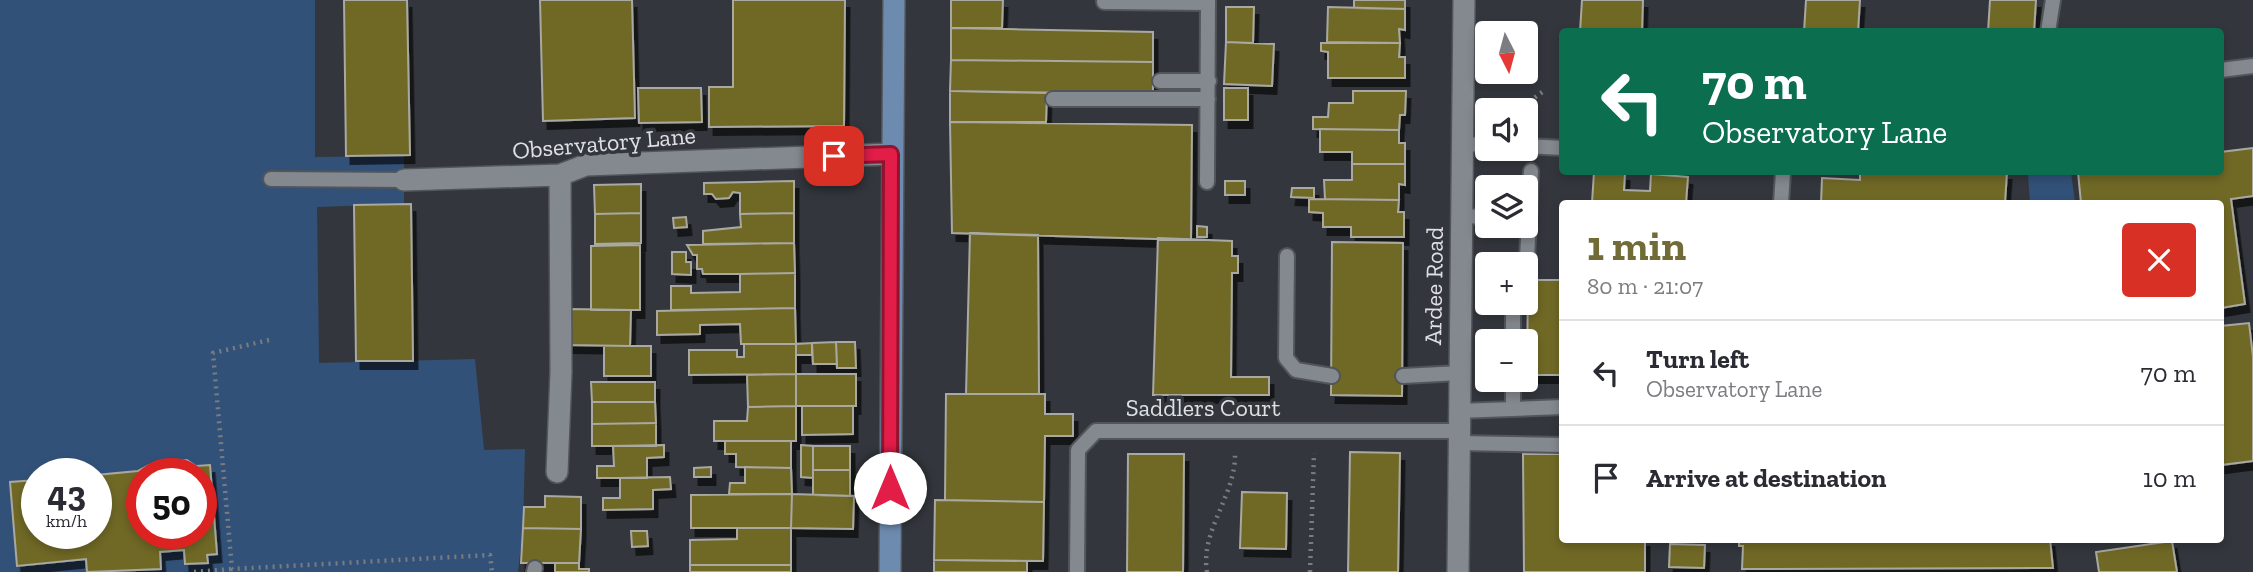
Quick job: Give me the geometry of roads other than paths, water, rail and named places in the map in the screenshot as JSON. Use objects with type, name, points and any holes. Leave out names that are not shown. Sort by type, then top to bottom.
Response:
[{"type":"main road","points":[[890,572],[894,0]]},
{"type":"street","name":"Ardee Road","points":[[1458,572],[1464,0]]},
{"type":"street","name":"Observatory Lane","points":[[404,180],[560,175],[586,165],[891,154]]},
{"type":"street","points":[[558,472],[561,372],[560,175]]},
{"type":"lane","points":[[2049,28],[2053,0]]},
{"type":"lane","points":[[1104,2],[1208,2],[1207,183]]},
{"type":"lane","points":[[2224,70],[2253,66]]},
{"type":"lane","points":[[1160,81],[1209,81]]},
{"type":"lane","points":[[1053,99],[1208,99]]},
{"type":"lane","points":[[1462,144],[1475,144]]},
{"type":"lane","points":[[1538,147],[1559,148]]},
{"type":"lane","points":[[1531,171],[1531,175]]},
{"type":"lane","points":[[1781,200],[1783,175]]},
{"type":"lane","points":[[271,179],[404,180]]},
{"type":"lane","points":[[1461,216],[1475,217]]},
{"type":"lane","points":[[1287,256],[1286,358],[1296,370],[1332,376]]},
{"type":"lane","points":[[1403,376],[1459,373]]},
{"type":"lane","points":[[1513,392],[1513,409]]},
{"type":"lane","points":[[1458,428],[1513,409],[1559,407]]},
{"type":"lane","points":[[1458,428],[1559,444]]},
{"type":"lane","name":"Saddlers Court","points":[[1077,572],[1078,450],[1096,432],[1458,428]]}]
